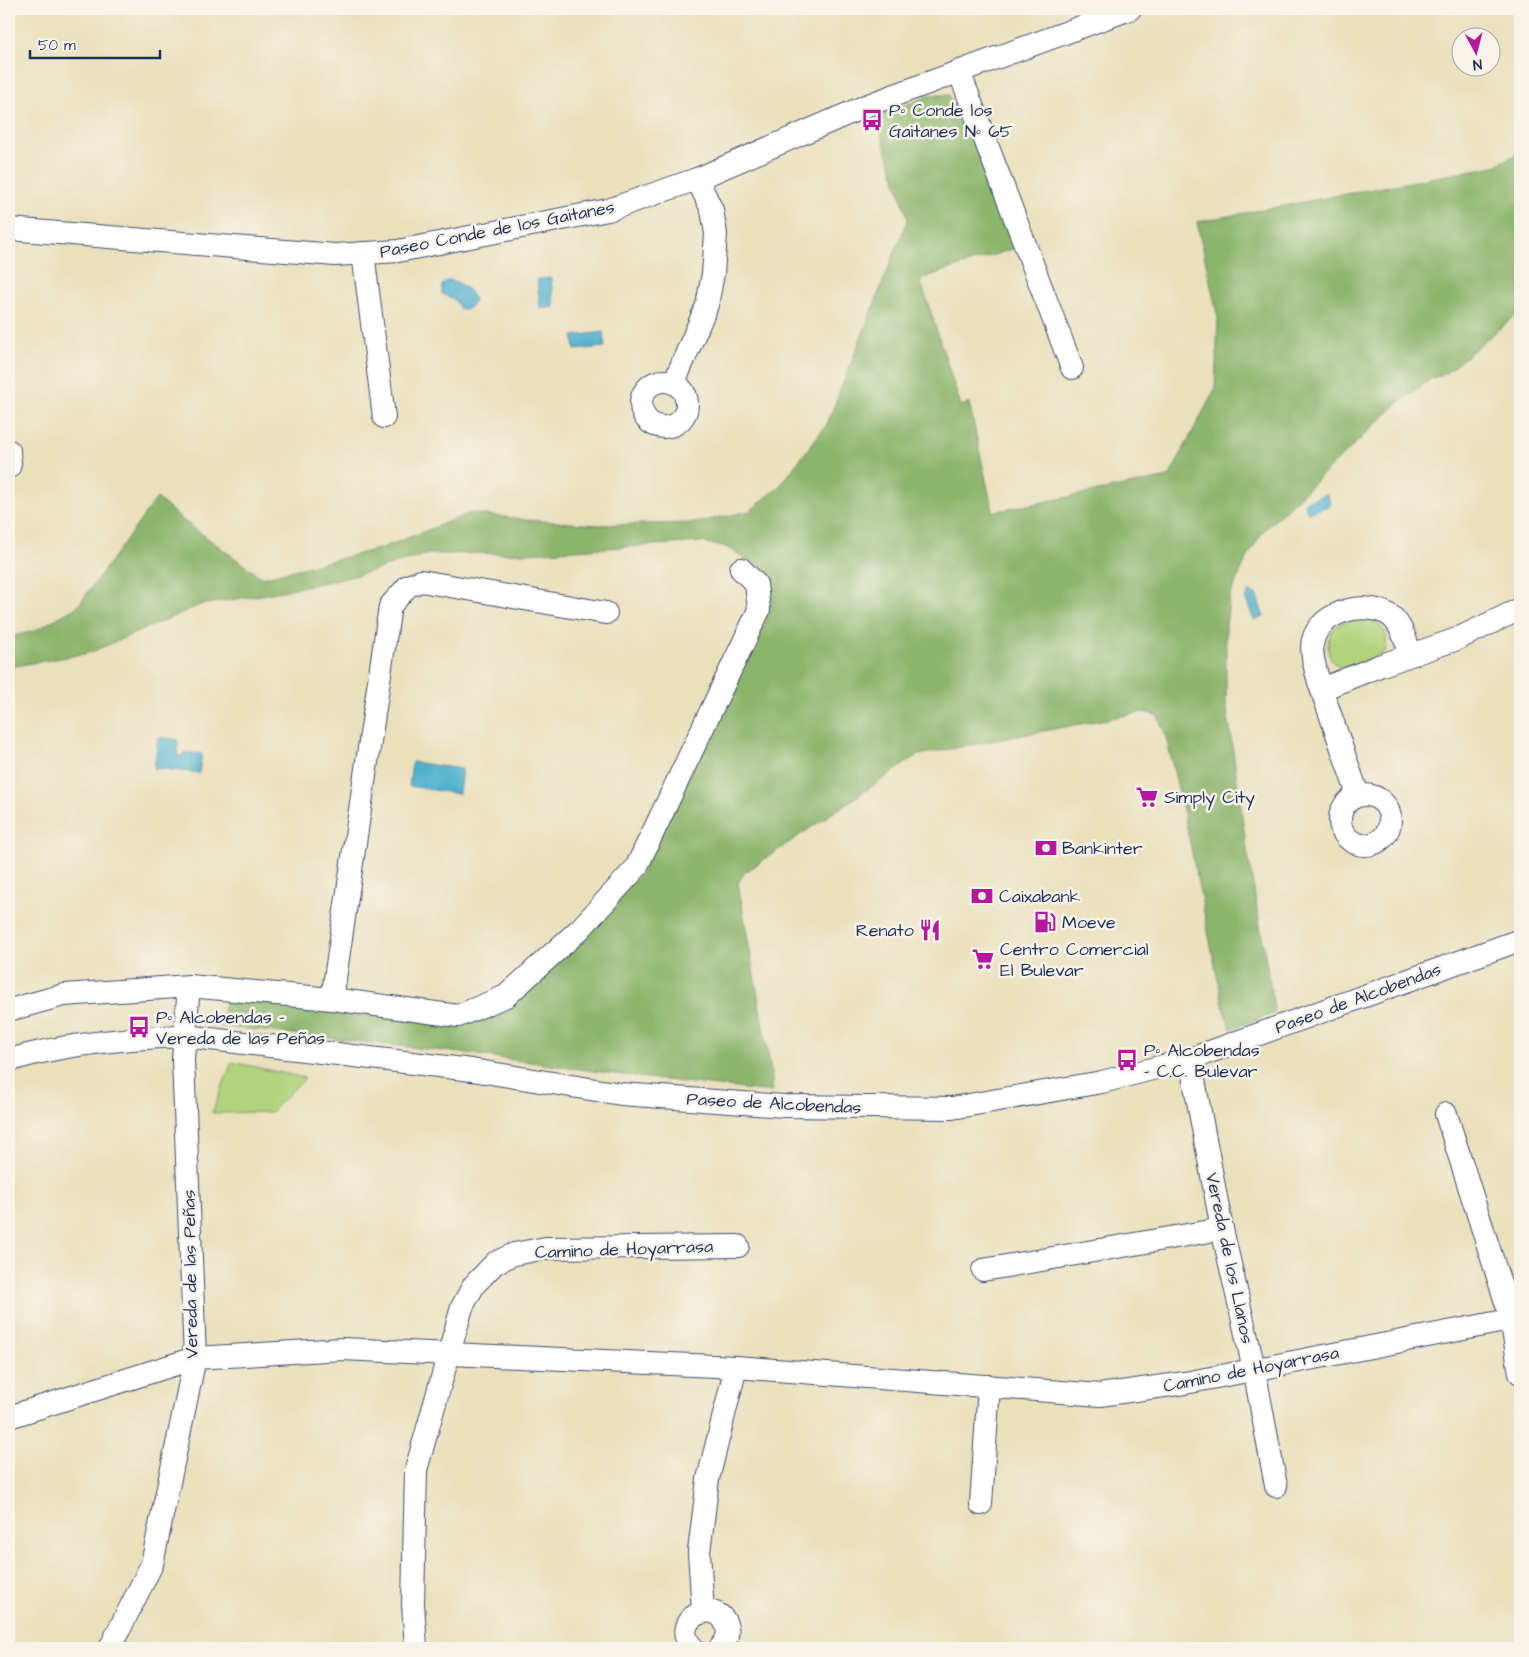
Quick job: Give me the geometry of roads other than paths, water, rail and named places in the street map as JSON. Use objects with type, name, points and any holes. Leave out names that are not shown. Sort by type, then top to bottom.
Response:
[{"type":"street","name":"Paseo Conde de los Gaitanes","points":[[9,229],[335,255],[398,251],[608,210],[697,179],[868,105],[1130,9]]},
{"type":"street","points":[[959,71],[1072,368]]},
{"type":"street","points":[[674,383],[707,305],[713,274],[715,226],[712,210],[697,179]]},
{"type":"street","points":[[363,253],[384,417]]},
{"type":"street","points":[[9,451],[9,467]]},
{"type":"street","points":[[9,1010],[64,995],[189,986],[332,999],[458,1016],[506,996],[580,929],[636,868],[759,610],[756,584],[741,569]]},
{"type":"street","points":[[332,999],[390,606],[408,586],[421,581],[606,613]]},
{"type":"street","points":[[1358,795],[1322,689],[1312,649],[1315,636],[1322,624],[1348,610],[1364,608],[1382,611],[1393,618],[1402,632],[1411,654]]},
{"type":"street","points":[[1322,689],[1411,654],[1457,639],[1520,609]]},
{"type":"street","name":"Paseo de Alcobendas","points":[[9,1061],[28,1054],[116,1039],[185,1036],[472,1070],[622,1094],[784,1106],[952,1108],[1102,1082],[1190,1059],[1520,940]]},
{"type":"street","name":"Vereda de las Peñas","points":[[110,1648],[152,1564],[194,1358],[183,1059],[189,986]]},
{"type":"street","name":"Vereda de los Llanos","points":[[1190,1059],[1222,1229],[1254,1368],[1276,1486]]},
{"type":"street","points":[[1446,1114],[1516,1318],[1520,1374]]},
{"type":"street","points":[[983,1270],[1222,1229]]},
{"type":"street","name":"Camino de Hoyarrasa","points":[[416,1648],[412,1604],[416,1470],[462,1306],[474,1285],[495,1263],[514,1254],[546,1248],[738,1246]]},
{"type":"street","name":"Camino de Hoyarrasa","points":[[9,1417],[194,1358],[342,1348],[736,1367],[1100,1395],[1185,1383],[1516,1318]]},
{"type":"street","points":[[703,1611],[699,1552],[708,1479],[736,1367]]},
{"type":"street","points":[[981,1504],[989,1386]]},
{"type":"street","points":[[693,1648],[685,1636],[686,1627],[689,1620],[695,1614],[703,1611],[719,1615],[724,1621],[727,1637],[724,1647]]},
{"type":"water","points":[[551,278],[554,307],[540,309],[537,279]]},
{"type":"water","points":[[450,280],[461,284],[470,292],[474,299],[469,307],[460,309],[455,300],[442,294],[442,285]]},
{"type":"water","points":[[603,332],[605,347],[575,350],[573,336]]},
{"type":"water","points":[[1327,494],[1331,505],[1308,513],[1304,502]]},
{"type":"water","points":[[1248,592],[1256,594],[1264,617],[1254,620],[1245,598],[1248,597]]},
{"type":"water","points":[[158,737],[178,740],[177,756],[182,756],[184,752],[202,754],[199,773],[154,768]]},
{"type":"water","points":[[412,762],[462,769],[459,794],[409,786]]},
{"type":"place","name":"Pº Conde los Gaitanes Nº 65","points":[[872,120]]},
{"type":"place","name":"Simply City","points":[[1147,797]]},
{"type":"place","name":"Bankinter","points":[[1046,848]]},
{"type":"place","name":"Caixabank","points":[[982,896]]},
{"type":"place","name":"Moeve","points":[[1045,922]]},
{"type":"place","name":"Renato","points":[[930,930]]},
{"type":"place","name":"Centro Comercial El Bulevar","points":[[983,959]]},
{"type":"place","name":"Pº Alcobendas - Vereda de las Peñas","points":[[139,1027]]},
{"type":"place","name":"Pº Alcobendas - C.C. Bulevar","points":[[1127,1060]]}]
